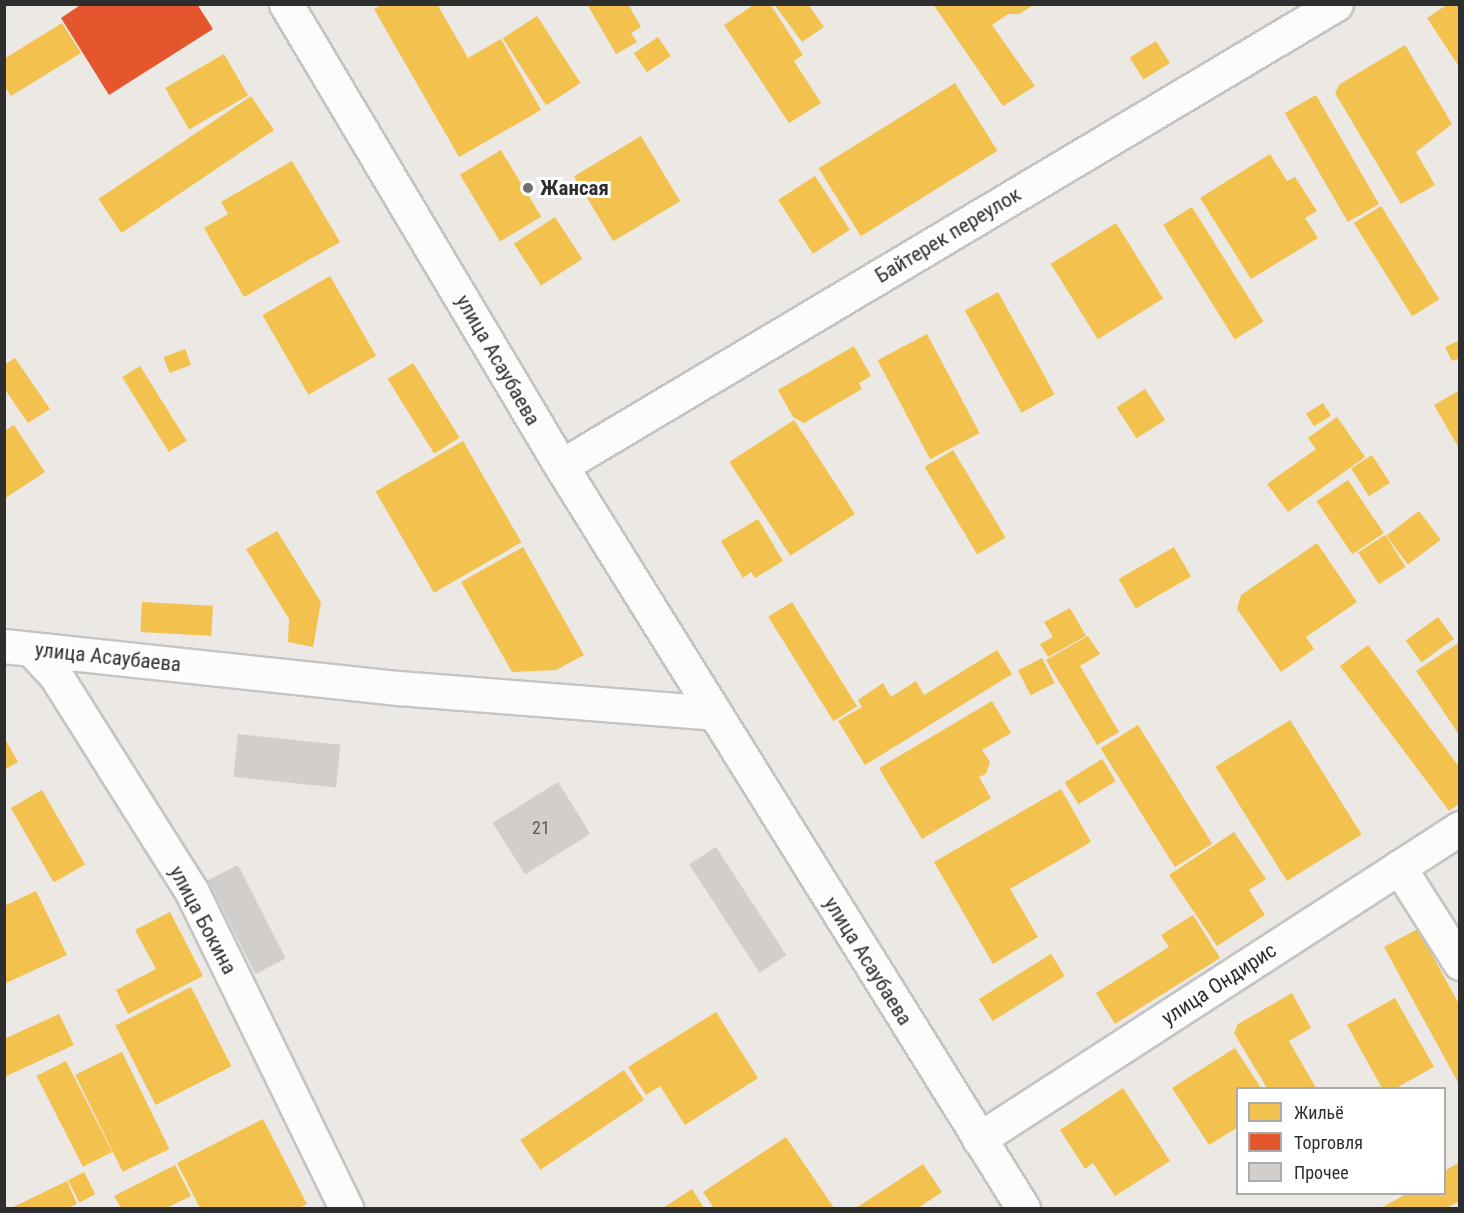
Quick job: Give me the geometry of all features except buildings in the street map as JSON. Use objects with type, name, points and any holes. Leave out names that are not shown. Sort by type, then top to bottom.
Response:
[{"type":"street","name":"улица Асаубаева","points":[[286,4],[561,466],[1023,1209]]},
{"type":"street","name":"Байтерек переулок","points":[[561,466],[1336,4]]},
{"type":"street","name":"улица Асаубаева","points":[[18,647],[399,688],[714,714]]},
{"type":"street","name":"улица Бокина","points":[[18,647],[56,676],[192,892],[346,1209]]},
{"type":"street","name":"улица Ондирис","points":[[979,1139],[1460,828]]},
{"type":"street","points":[[1399,867],[1460,963]]},
{"type":"place","name":"Жансая","points":[[528,188]]}]
